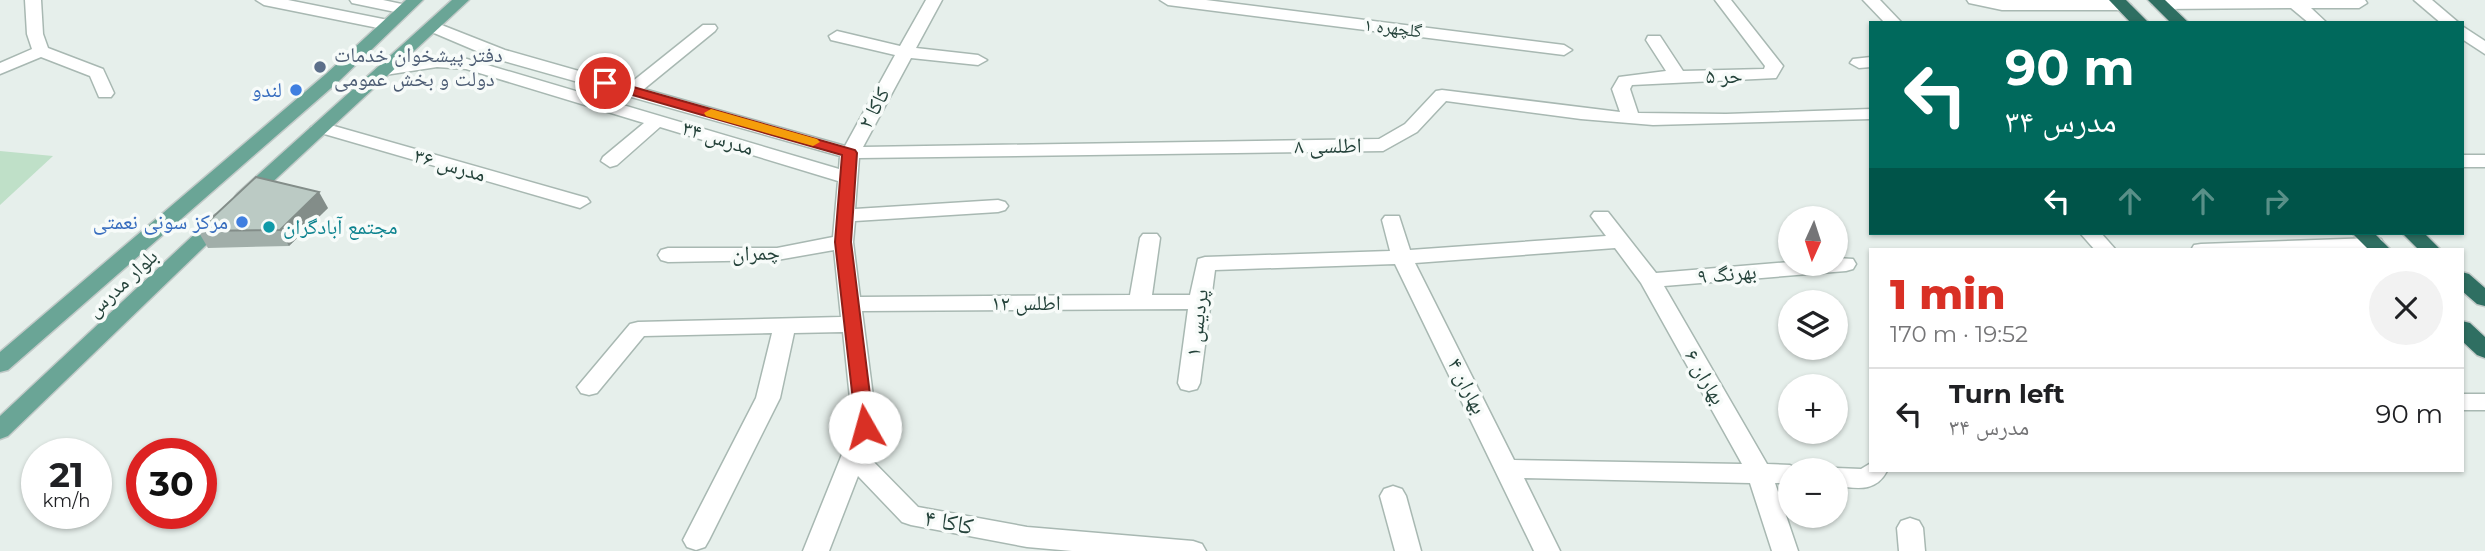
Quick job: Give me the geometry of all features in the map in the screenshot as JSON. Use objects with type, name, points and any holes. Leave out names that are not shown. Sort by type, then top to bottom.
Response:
[{"type":"highway","points":[[2158,2],[2179,21]]},
{"type":"highway","points":[[2120,3],[2139,21]]},
{"type":"highway","points":[[2414,235],[2429,248]]},
{"type":"highway","points":[[2464,281],[2485,299]]},
{"type":"highway","points":[[2464,330],[2485,350]]},
{"type":"main road","name":"بلوار مدرس","points":[[0,430],[320,127],[461,0]]},
{"type":"main road","name":"بلوار مدرس","points":[[0,364],[332,78],[410,5]]},
{"type":"street","points":[[33,0],[36,34],[41,51]]},
{"type":"street","points":[[264,0],[388,25]]},
{"type":"street","points":[[359,0],[410,5]]},
{"type":"street","name":"کاکا ۲","points":[[816,551],[865,427],[843,242],[846,177],[850,153],[934,0]]},
{"type":"street","name":"گلچهره ۱","points":[[1168,0],[1223,3],[1564,50]]},
{"type":"street","name":"حر ۵","points":[[1630,116],[1621,89],[1625,81],[1769,74],[1774,66],[1723,0]]},
{"type":"street","points":[[1871,0],[1892,21]]},
{"type":"street","points":[[1975,0],[2002,5],[2120,3]]},
{"type":"street","points":[[2422,0],[2448,21]]},
{"type":"street","points":[[2158,2],[2359,3]]},
{"type":"street","points":[[2293,2],[2317,21]]},
{"type":"street","points":[[2031,5],[2044,21]]},
{"type":"street","name":"مدرس ۳۴","points":[[433,27],[499,54],[850,153]]},
{"type":"street","points":[[632,90],[709,28]]},
{"type":"street","points":[[2464,33],[2485,49]]},
{"type":"street","points":[[837,36],[904,52],[978,60]]},
{"type":"street","points":[[1654,40],[1678,77]]},
{"type":"street","points":[[0,69],[41,51],[97,73],[105,93]]},
{"type":"street","name":"مدرس ۳۴","points":[[385,70],[437,62],[467,64],[846,177]]},
{"type":"street","name":"اطلسی ۸","points":[[850,153],[1383,145],[1411,128],[1442,96],[1476,97],[1582,115],[1703,119],[1869,114]]},
{"type":"street","points":[[610,161],[658,120]]},
{"type":"street","name":"مدرس ۳۶","points":[[320,127],[580,202]]},
{"type":"street","points":[[2464,161],[2485,161]]},
{"type":"street","points":[[845,216],[998,206]]},
{"type":"street","name":"بهاران ۶","points":[[1601,216],[1650,280],[1759,472],[1784,551]]},
{"type":"street","name":"بهاران ۴","points":[[1392,219],[1402,257],[1547,551]]},
{"type":"street","points":[[2092,235],[2104,248]]},
{"type":"street","points":[[1140,302],[1150,238]]},
{"type":"street","points":[[1402,257],[1620,241]]},
{"type":"street","name":"چمران","points":[[668,255],[776,254],[843,242]]},
{"type":"street","points":[[2244,248],[2372,242]]},
{"type":"street","name":"پردیس ۱","points":[[1189,383],[1205,264],[1402,257]]},
{"type":"street","name":"بهرنگ ۹","points":[[1650,280],[1778,270]]},
{"type":"street","name":"اطلس ۱۲","points":[[589,387],[638,329],[785,325],[851,314],[1201,302]]},
{"type":"street","points":[[696,540],[768,398],[785,325]]},
{"type":"street","points":[[2464,402],[2485,402]]},
{"type":"street","name":"کاکا ۴","points":[[853,456],[911,515],[1027,537],[1193,551]]},
{"type":"street","points":[[1508,469],[1778,473]]},
{"type":"street","points":[[1848,478],[1867,479],[1874,472]]},
{"type":"street","points":[[1393,495],[1408,551]]},
{"type":"green space","points":[[0,151],[53,156],[0,205]]},
{"type":"building","points":[[256,177],[319,192],[280,230],[198,231]]},
{"type":"slow traffic","points":[[711,113],[813,142]]},
{"type":"place","name":"دفتر پیشخوان خدمات دولت و بخش عمومی","points":[[320,67]]},
{"type":"place","name":"لندو","points":[[296,90]]},
{"type":"place","name":"مرکز سونی نعمتی","points":[[242,222]]},
{"type":"place","name":"مجتمع آبادگران","points":[[269,227]]},
{"type":"route","points":[[605,83],[850,153],[846,177],[843,242],[865,427]]}]
